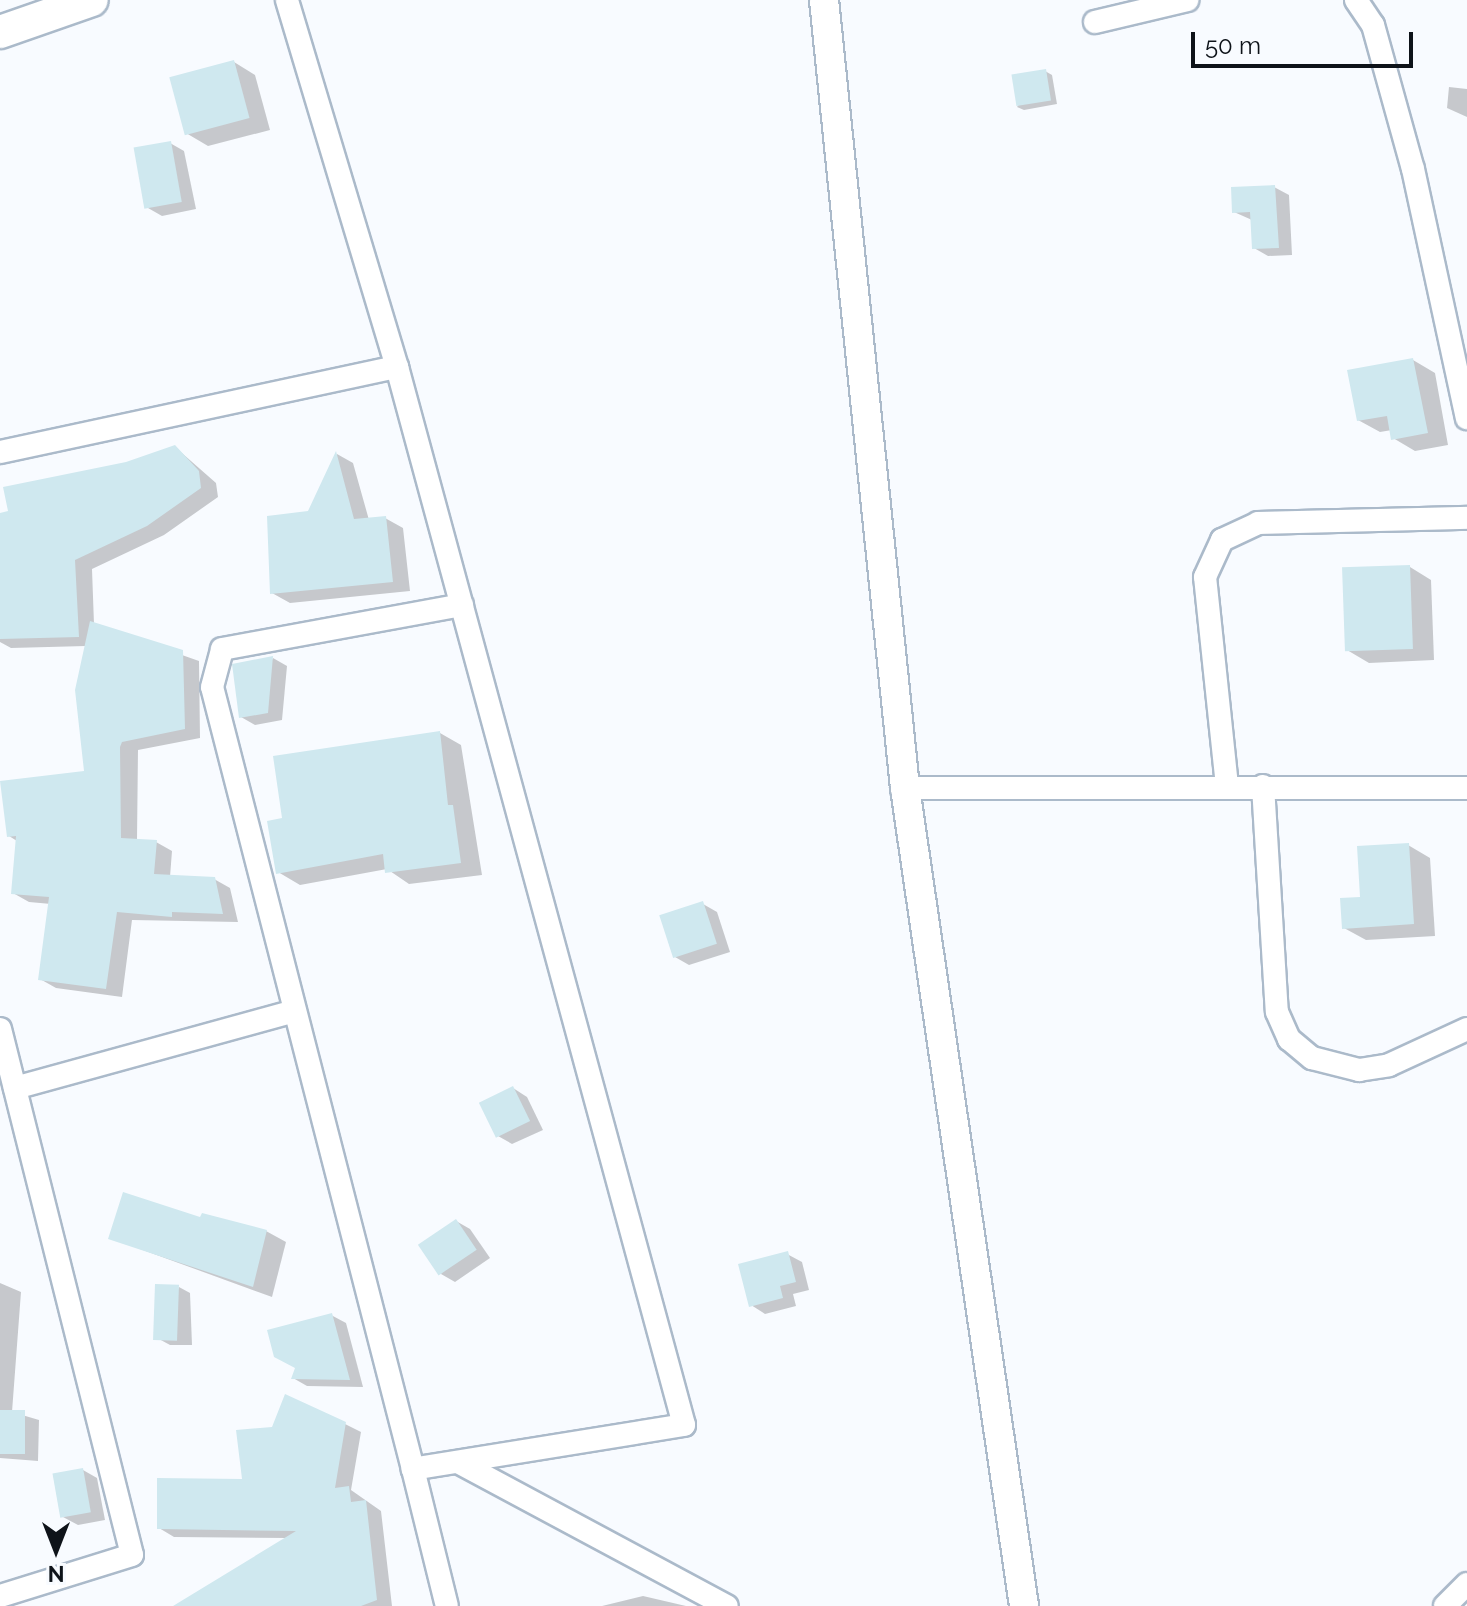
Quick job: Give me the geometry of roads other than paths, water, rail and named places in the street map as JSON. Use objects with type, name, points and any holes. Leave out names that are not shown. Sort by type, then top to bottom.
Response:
[{"type":"main road","points":[[0,32],[92,0]]},
{"type":"street","points":[[287,0],[397,367],[684,1425],[413,1469]]},
{"type":"street","points":[[824,0],[905,788],[1024,1606]]},
{"type":"street","points":[[1095,22],[1187,0]]},
{"type":"street","points":[[1356,0],[1373,25],[1413,169],[1467,418]]},
{"type":"street","points":[[0,452],[397,367]]},
{"type":"street","points":[[1227,786],[1205,577],[1222,540],[1258,523],[1467,518]]},
{"type":"street","points":[[447,1606],[212,687],[222,649],[462,605]]},
{"type":"street","points":[[1263,786],[1277,1012],[1289,1039],[1312,1058],[1359,1070],[1389,1065],[1467,1029]]},
{"type":"street","points":[[905,788],[1467,788]]},
{"type":"street","points":[[15,1088],[295,1011]]},
{"type":"street","points":[[0,1029],[132,1555],[0,1596]]},
{"type":"street","points":[[458,1462],[727,1606]]},
{"type":"street","points":[[1445,1606],[1467,1584]]}]
